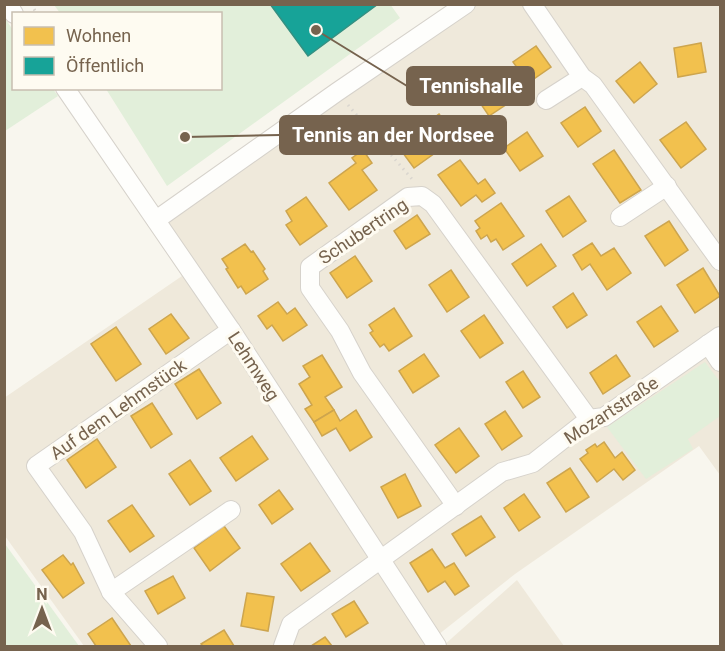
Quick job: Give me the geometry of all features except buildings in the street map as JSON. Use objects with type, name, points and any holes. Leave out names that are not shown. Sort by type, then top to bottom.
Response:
[{"type":"street","points":[[156,220],[466,4]]},
{"type":"street","points":[[532,4],[582,77],[593,85],[720,261]]},
{"type":"street","points":[[546,100],[582,77]]},
{"type":"street","name":"Lehmweg","points":[[66,90],[231,330],[437,646]]},
{"type":"street","points":[[620,217],[667,186]]},
{"type":"street","name":"Schubertring","points":[[456,506],[362,373],[340,331],[310,288],[310,267],[408,197],[422,196],[433,204],[589,419]]},
{"type":"street","name":"Auf dem Lehmstück","points":[[158,646],[111,592],[83,532],[36,466],[231,330]]},
{"type":"street","points":[[714,340],[720,362]]},
{"type":"street","name":"Mozartstraße","points":[[381,561],[502,472],[533,464],[589,419],[604,417],[714,340]]},
{"type":"street","points":[[111,592],[231,510]]},
{"type":"street","points":[[283,646],[291,624],[381,561]]},
{"type":"path","points":[[337,92],[433,204]]},
{"type":"shaded area","points":[[473,5],[720,5],[720,475],[699,446],[515,574],[424,646],[84,646],[5,536],[4,398],[182,276],[149,227]]},
{"type":"shaded area","points":[[517,580],[564,646],[443,646]]},
{"type":"green space","points":[[390,4],[400,18],[167,186],[107,90],[222,90],[222,12],[59,12],[54,5]]},
{"type":"green space","points":[[4,17],[12,29],[12,90],[54,90],[58,96],[5,131]]},
{"type":"green space","points":[[705,362],[720,382],[720,416],[688,439],[693,449],[646,479],[607,427]]},
{"type":"green space","points":[[5,544],[79,646],[5,646]]},
{"type":"place","name":"Tennishalle","points":[[316,30]]},
{"type":"place","name":"Tennis an der Nordsee","points":[[185,137]]}]
